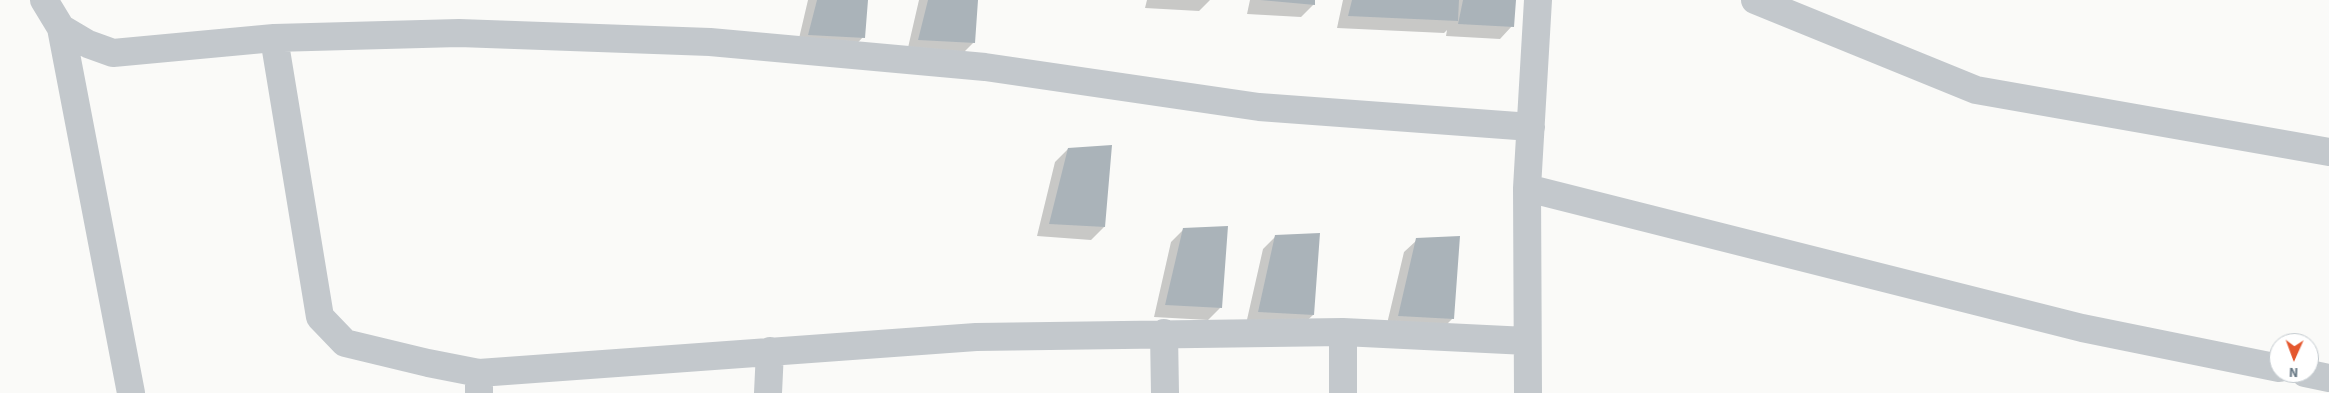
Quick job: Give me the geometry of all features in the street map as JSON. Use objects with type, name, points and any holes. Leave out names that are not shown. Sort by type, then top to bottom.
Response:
[{"type":"street","points":[[44,0],[61,28],[131,393]]},
{"type":"street","points":[[1528,393],[1527,188],[1538,0]]},
{"type":"street","points":[[1755,0],[1976,90],[2329,152]]},
{"type":"street","points":[[61,28],[88,44],[113,53],[274,38],[458,33],[710,42],[984,67],[1259,107],[1531,127]]},
{"type":"street","points":[[274,38],[320,317],[345,343],[428,363],[479,383],[770,351],[976,337],[1343,332],[1528,341]]},
{"type":"street","points":[[1527,188],[2082,328],[2269,366]]},
{"type":"street","points":[[1343,332],[1343,393]]},
{"type":"street","points":[[1164,333],[1165,393]]},
{"type":"street","points":[[768,393],[770,351]]},
{"type":"building","points":[[817,0],[868,0],[865,38],[808,35]]},
{"type":"building","points":[[928,0],[978,0],[975,43],[918,40]]},
{"type":"building","points":[[1260,0],[1315,0],[1315,5]]},
{"type":"building","points":[[1352,0],[1459,0],[1458,21],[1348,16]]},
{"type":"building","points":[[1463,0],[1516,0],[1514,27],[1458,24]]},
{"type":"building","points":[[1112,145],[1105,227],[1049,224],[1068,148]]},
{"type":"building","points":[[1228,226],[1222,308],[1165,305],[1183,228]]},
{"type":"building","points":[[1320,233],[1314,315],[1258,312],[1275,235]]},
{"type":"building","points":[[1460,236],[1454,319],[1398,316],[1416,238]]}]
